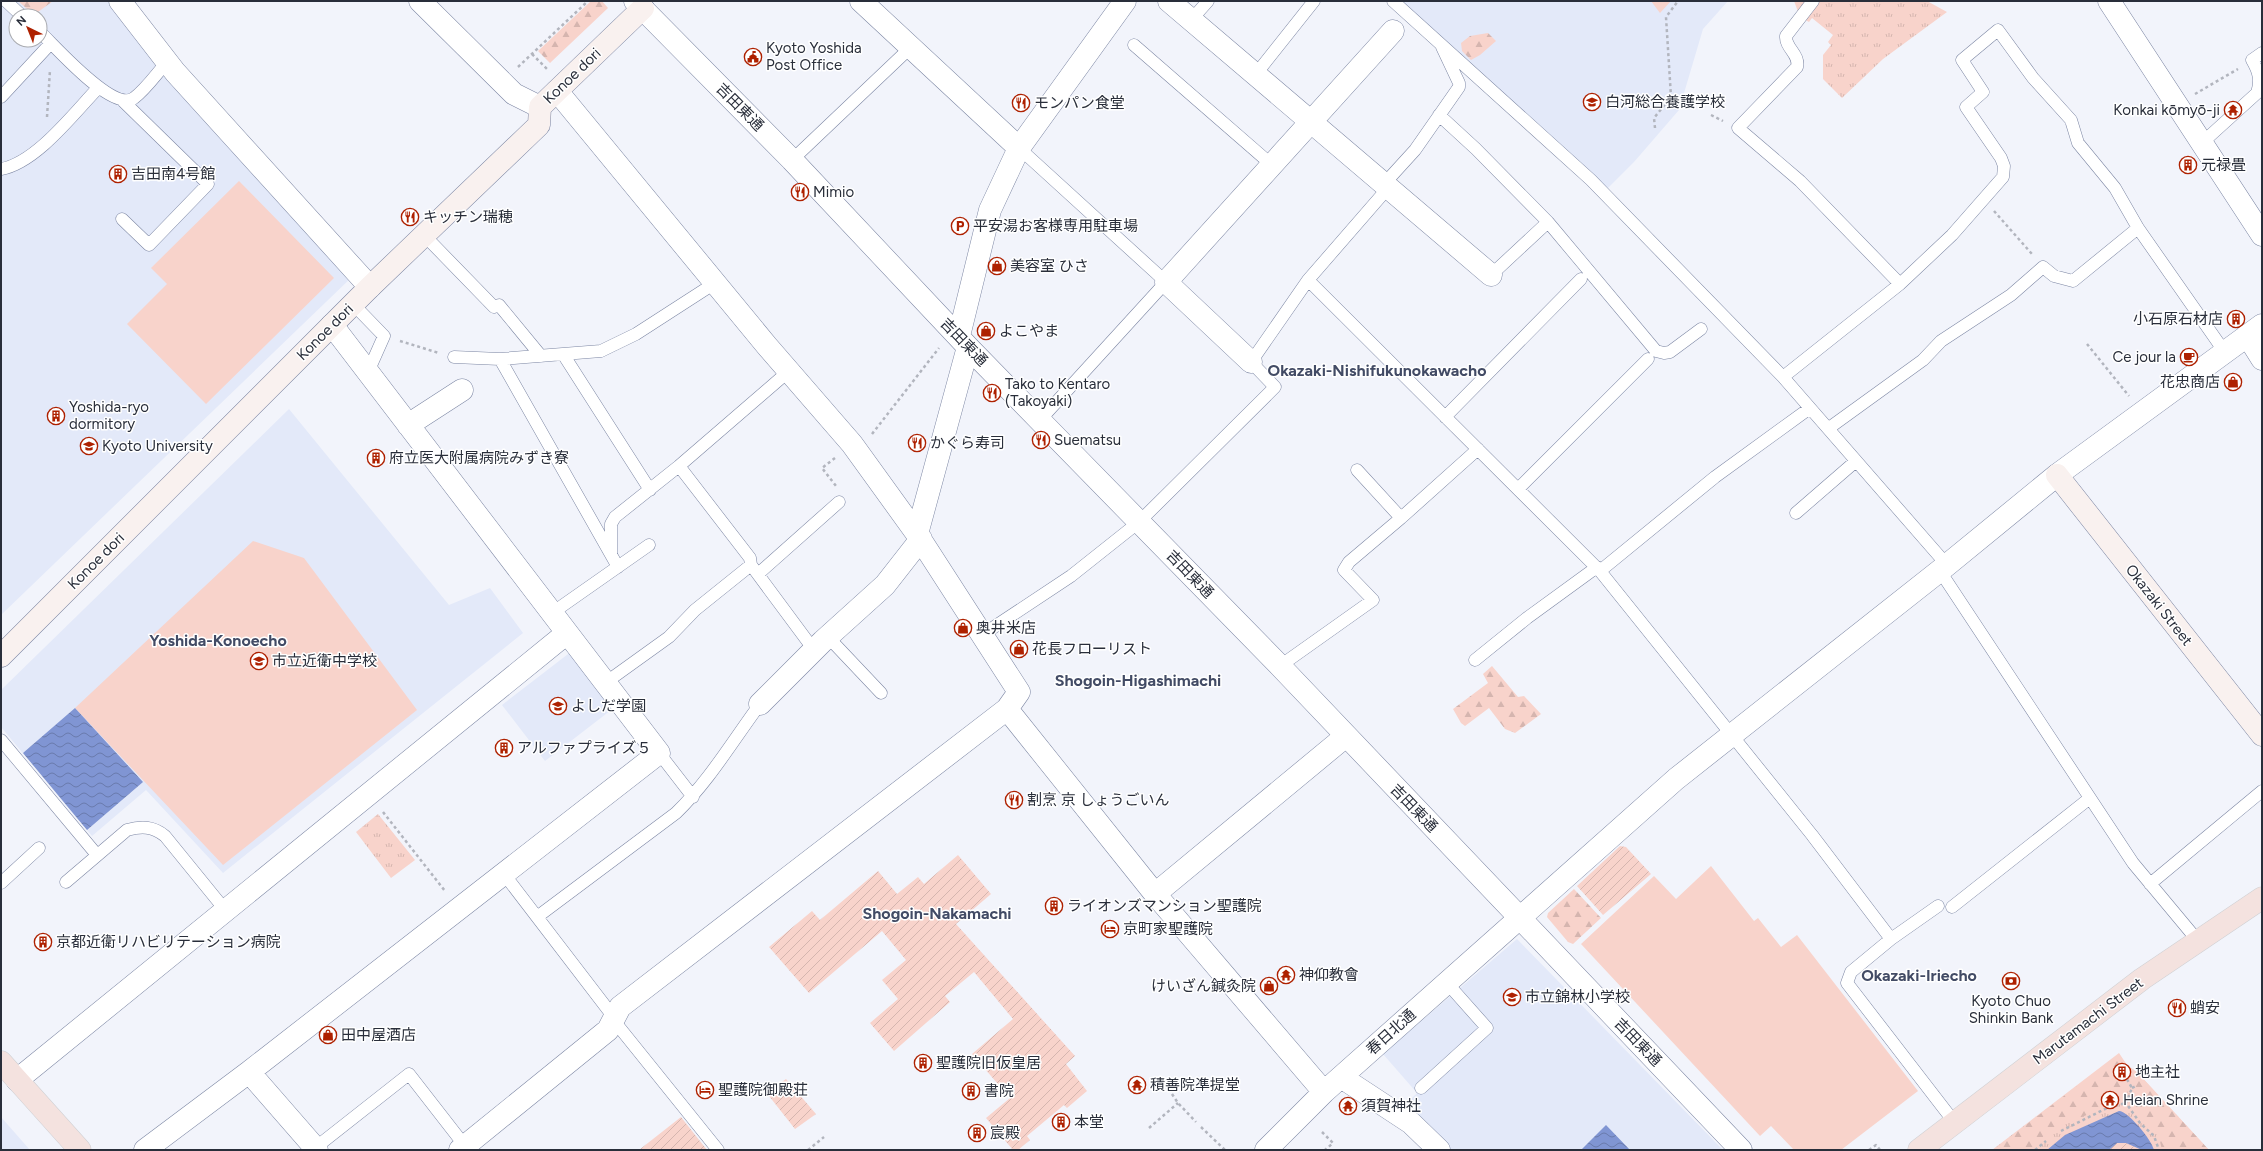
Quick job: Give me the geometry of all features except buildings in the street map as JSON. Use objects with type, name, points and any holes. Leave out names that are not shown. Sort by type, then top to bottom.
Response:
[{"type":"main road","name":"Marutamachi Street","points":[[1919,1150],[2142,979],[2262,898]]},
{"type":"main road","points":[[1,1062],[80,1150]]},
{"type":"street","points":[[120,1],[168,62],[370,287]]},
{"type":"street","points":[[420,1],[514,94],[540,107]]},
{"type":"street","points":[[861,1],[1019,148]]},
{"type":"street","points":[[760,704],[821,643],[886,585],[919,536],[960,338],[990,210],[1019,148],[1125,1]]},
{"type":"street","points":[[1169,1],[1491,275]]},
{"type":"street","points":[[2109,1],[2203,142],[2262,235]]},
{"type":"street","name":"Konoe dori","points":[[1,656],[370,287],[539,125],[540,107],[639,5]]},
{"type":"street","name":"吉田東通","points":[[639,5],[792,160],[960,338],[1280,666],[1741,1150]]},
{"type":"street","points":[[1251,362],[1166,282],[1393,32]]},
{"type":"street","points":[[462,1148],[608,1030],[620,1007],[1007,709],[1018,692],[919,536],[855,447],[715,283],[557,91]]},
{"type":"street","points":[[145,1150],[250,1072],[659,753],[332,325]]},
{"type":"street","points":[[2254,330],[2262,359]]},
{"type":"street","name":"春日北通","points":[[1266,1150],[1324,1092],[1676,779],[1731,734],[1944,568],[2057,475],[2254,330]]},
{"type":"street","points":[[408,425],[462,390]]},
{"type":"street","name":"Okazaki Street","points":[[2057,475],[2262,735]]},
{"type":"street","points":[[17,1080],[567,633]]},
{"type":"street","points":[[1007,709],[1155,894],[1324,1092]]},
{"type":"street","points":[[1155,894],[1346,736]]},
{"type":"street","points":[[250,1072],[316,1149]]},
{"type":"street","points":[[1341,1077],[1411,1123],[1439,1150]]},
{"type":"lane","points":[[6,1],[13,8]]},
{"type":"lane","points":[[1192,20],[1208,1]]},
{"type":"lane","points":[[1256,74],[1314,1]]},
{"type":"lane","points":[[1393,1],[1590,180],[1783,377],[1829,428],[1944,568],[2133,863],[2198,941]]},
{"type":"lane","points":[[1813,1],[1786,36],[1786,42],[1798,60],[1797,66],[1738,128],[1800,181],[1900,284]]},
{"type":"lane","points":[[1783,377],[1900,284],[1952,235],[2003,177],[2004,166],[2002,158],[1966,107],[1983,92],[1962,60],[1998,30],[2033,78],[2071,120],[2078,143],[2116,188],[2138,228],[2224,351]]},
{"type":"lane","points":[[48,40],[98,88],[110,96],[123,101],[208,184],[149,245],[122,219]]},
{"type":"lane","points":[[982,635],[1071,576],[1139,522],[1275,387],[1251,362],[1308,280],[1386,186],[1459,87],[1460,83],[1439,42]]},
{"type":"lane","points":[[1,97],[51,43]]},
{"type":"lane","points":[[1134,45],[1272,165]]},
{"type":"lane","points":[[792,160],[910,48]]},
{"type":"lane","points":[[2203,142],[2256,93],[2260,84],[2258,70],[2252,60],[2262,53]]},
{"type":"lane","points":[[123,101],[133,99],[168,62]]},
{"type":"lane","points":[[1,169],[19,163],[46,141],[98,88]]},
{"type":"lane","points":[[1439,115],[1476,149],[1548,222],[1656,351],[1664,353],[1670,352],[1701,329]]},
{"type":"lane","points":[[1019,148],[1166,282],[1040,420]]},
{"type":"lane","points":[[1491,275],[1548,222]]},
{"type":"lane","points":[[1829,428],[1922,360],[1941,341],[2011,295],[2043,267],[2054,276],[2073,281],[2138,228]]},
{"type":"lane","points":[[424,234],[494,307],[499,305],[541,356]]},
{"type":"lane","points":[[1445,417],[1581,279]]},
{"type":"lane","points":[[1308,280],[1598,569],[1731,734],[1891,939]]},
{"type":"lane","points":[[454,357],[500,359],[601,351],[613,347],[715,283]]},
{"type":"lane","points":[[353,304],[384,336],[368,372]]},
{"type":"lane","points":[[563,354],[650,490]]},
{"type":"lane","points":[[500,359],[618,567]]},
{"type":"lane","points":[[1518,489],[1648,359]]},
{"type":"lane","points":[[611,554],[611,524],[615,517],[679,466],[789,371]]},
{"type":"lane","points":[[1475,660],[1527,618],[1598,569],[1715,477],[1810,408]]},
{"type":"lane","points":[[1280,666],[1373,600],[1344,570],[1349,562],[1478,449]]},
{"type":"lane","points":[[1796,513],[1856,460]]},
{"type":"lane","points":[[679,466],[750,558],[754,569],[821,643],[881,693]]},
{"type":"lane","points":[[1357,470],[1401,518]]},
{"type":"lane","points":[[605,683],[670,637],[695,610],[754,569],[839,502]]},
{"type":"lane","points":[[552,613],[650,546]]},
{"type":"lane","points":[[537,916],[676,813],[693,797],[715,770],[726,751],[760,704]]},
{"type":"lane","points":[[1,740],[98,855]]},
{"type":"lane","points":[[659,753],[693,797]]},
{"type":"lane","points":[[2150,884],[2262,791]]},
{"type":"lane","points":[[1952,907],[2090,798]]},
{"type":"lane","points":[[66,882],[127,830],[137,827],[148,827],[158,830],[171,843],[226,911]]},
{"type":"lane","points":[[1,883],[40,848]]},
{"type":"lane","points":[[504,874],[614,1019],[718,1150]]},
{"type":"lane","points":[[1938,906],[1891,939],[1851,972],[1847,983],[1956,1123]]},
{"type":"lane","points":[[1421,1088],[1487,1028],[1447,983]]},
{"type":"lane","points":[[316,1149],[410,1074],[462,1148]]},
{"type":"path","points":[[502,82],[588,1]]},
{"type":"path","points":[[1655,128],[1654,118],[1671,97],[1666,17],[1678,1]]},
{"type":"path","points":[[46,141],[51,43]]},
{"type":"path","points":[[532,54],[548,70]]},
{"type":"path","points":[[2189,97],[2223,78]]},
{"type":"path","points":[[1984,198],[2043,267]]},
{"type":"path","points":[[384,336],[454,357]]},
{"type":"path","points":[[839,502],[842,495],[822,468],[855,447],[960,338]]},
{"type":"path","points":[[2087,344],[2142,412]]},
{"type":"path","points":[[369,795],[459,908]]},
{"type":"path","points":[[2124,1074],[2132,1088]]},
{"type":"path","points":[[1162,1079],[1178,1103],[1196,1122]]},
{"type":"path","points":[[2126,1104],[2132,1088],[2136,1086]]},
{"type":"path","points":[[1149,1128],[1178,1103]]},
{"type":"path","points":[[2061,1132],[2109,1107],[2126,1104]]},
{"type":"path","points":[[2126,1104],[2140,1123],[2154,1136],[2158,1150]]},
{"type":"path","points":[[1201,1127],[1225,1150]]},
{"type":"path","points":[[1322,1132],[1333,1142],[1326,1150]]},
{"type":"path","points":[[808,1150],[824,1137]]},
{"type":"path","points":[[2035,1150],[2046,1141]]},
{"type":"path","points":[[1869,1150],[1876,1145],[1880,1150]]},
{"type":"shaded area","name":"Kyoto University","points":[[1,1],[111,1],[353,276],[1,615]]},
{"type":"shaded area","name":"白河総合養護学校","points":[[1393,1],[1728,1],[1703,29],[1679,110],[1634,162],[1603,193]]},
{"type":"shaded area","name":"市立近衛中学校","points":[[289,409],[449,605],[490,588],[523,633],[223,873],[146,790],[92,836],[1,727],[1,690]]},
{"type":"shaded area","name":"よしだ学園","points":[[572,651],[615,707],[545,761],[502,705]]},
{"type":"shaded area","name":"市立錦林小学校","points":[[1517,939],[1723,1150],[1445,1150],[1402,1108],[1417,1093],[1383,1054]]},
{"type":"shaded area","points":[[1,1117],[30,1150],[1,1150]]},
{"type":"green space","points":[[18,1],[53,1],[44,8],[26,8]]},
{"type":"green space","points":[[591,1],[602,1],[608,8],[550,63],[538,51]]},
{"type":"green space","points":[[1651,1],[1671,1],[1660,13]]},
{"type":"green space","points":[[1794,1],[1927,1],[1947,12],[1883,59],[1842,98],[1823,79],[1823,55],[1831,45],[1828,42],[1833,35],[1812,18],[1809,22],[1800,17]]},
{"type":"green space","points":[[1488,33],[1496,41],[1480,55],[1471,60],[1462,51],[1461,43],[1470,36]]},
{"type":"green space","points":[[239,181],[334,278],[206,404],[127,324],[167,284],[151,268]]},
{"type":"green space","points":[[253,541],[304,558],[417,710],[223,865],[75,708]]},
{"type":"green space","points":[[1492,666],[1518,697],[1524,696],[1541,714],[1515,733],[1505,729],[1489,708],[1465,726],[1461,723],[1453,709],[1488,683],[1483,674]]},
{"type":"green space","points":[[378,814],[415,860],[391,878],[356,832]]},
{"type":"green space","points":[[1620,846],[1626,847],[1651,874],[1603,915],[1577,886]]},
{"type":"green space","points":[[958,855],[991,894],[956,924],[1075,1056],[1066,1064],[1087,1091],[1067,1108],[1064,1105],[1027,1136],[1030,1140],[1018,1150],[1013,1150],[986,1118],[1010,1098],[972,1054],[1013,1019],[974,972],[945,996],[950,1002],[894,1051],[870,1023],[898,999],[882,980],[906,960],[882,931],[809,993],[769,947],[812,911],[820,920],[878,871],[897,894],[918,877],[924,884]]},
{"type":"green space","points":[[1711,866],[1754,921],[1758,918],[1781,947],[1797,935],[1918,1091],[1841,1150],[1794,1150],[1771,1126],[1760,1136],[1581,944],[1654,876],[1676,899]]},
{"type":"green space","points":[[1574,889],[1601,918],[1573,944],[1568,942],[1547,917],[1548,913]]},
{"type":"green space","name":"Heian Shrine","points":[[2119,1053],[2127,1065],[2137,1072],[2209,1150],[1992,1150]]},
{"type":"green space","points":[[2119,1054],[2127,1066],[2137,1072],[2209,1150],[2162,1150],[2158,1133],[2137,1115],[2129,1102],[2136,1086],[2123,1068],[2118,1072],[2130,1089],[2123,1099],[2055,1128],[2030,1150],[1993,1150]]},
{"type":"green space","points":[[786,1079],[816,1114],[795,1129],[769,1096],[779,1089],[779,1084]]},
{"type":"green space","points":[[681,1117],[707,1150],[639,1150]]},
{"type":"green space","points":[[2117,1143],[2126,1143],[2142,1150],[2109,1150]]},
{"type":"water","points":[[75,708],[143,782],[87,830],[23,753]]},
{"type":"water","points":[[2119,1111],[2123,1112],[2134,1121],[2149,1140],[2154,1150],[2142,1150],[2126,1143],[2117,1143],[2109,1150],[2047,1150],[2065,1135]]},
{"type":"water","points":[[1606,1125],[1630,1150],[1581,1150]]},
{"type":"place","name":"Kyoto Yoshida Post Office","points":[[753,57]]},
{"type":"place","name":"白河総合養護学校","points":[[1592,102]]},
{"type":"place","name":"モンパン食堂","points":[[1021,103]]},
{"type":"place","name":"Konkai kōmyō-ji","points":[[2233,110]]},
{"type":"place","name":"元禄畳","points":[[2188,165]]},
{"type":"place","name":"吉田南4号館","points":[[118,174]]},
{"type":"place","name":"Mimio","points":[[800,192]]},
{"type":"place","name":"キッチン瑞穂","points":[[410,217]]},
{"type":"place","name":"平安湯お客様専用駐車場","points":[[960,226]]},
{"type":"place","name":"美容室 ひさ","points":[[997,266]]},
{"type":"place","name":"小石原石材店","points":[[2236,319]]},
{"type":"place","name":"よこやま","points":[[986,331]]},
{"type":"place","name":"Ce jour la","points":[[2189,357]]},
{"type":"place","name":"花忠商店","points":[[2233,382]]},
{"type":"place","name":"Tako to Kentaro (Takoyaki)","points":[[992,393]]},
{"type":"place","name":"Yoshida-ryo dormitory","points":[[56,416]]},
{"type":"place","name":"Suematsu","points":[[1041,440]]},
{"type":"place","name":"かぐら寿司","points":[[917,443]]},
{"type":"place","name":"Kyoto University","points":[[89,446]]},
{"type":"place","name":"府立医大附属病院みずき寮","points":[[376,458]]},
{"type":"place","name":"奥井米店","points":[[963,628]]},
{"type":"place","name":"花長フローリスト","points":[[1019,649]]},
{"type":"place","name":"市立近衛中学校","points":[[259,661]]},
{"type":"place","name":"よしだ学園","points":[[558,706]]},
{"type":"place","name":"アルファプライズ５","points":[[504,748]]},
{"type":"place","name":"割烹 京 しょうごいん","points":[[1014,800]]},
{"type":"place","name":"ライオンズマンション聖護院","points":[[1054,906]]},
{"type":"place","name":"京町家聖護院","points":[[1110,929]]},
{"type":"place","name":"京都近衛リハビリテーション病院","points":[[43,942]]},
{"type":"place","name":"神仰教會","points":[[1286,975]]},
{"type":"place","name":"Kyoto Chuo Shinkin Bank","points":[[2011,981]]},
{"type":"place","name":"けいざん鍼灸院","points":[[1269,986]]},
{"type":"place","name":"市立錦林小学校","points":[[1512,997]]},
{"type":"place","name":"蛸安","points":[[2177,1008]]},
{"type":"place","name":"田中屋酒店","points":[[328,1035]]},
{"type":"place","name":"聖護院旧仮皇居","points":[[923,1063]]},
{"type":"place","name":"地主社","points":[[2122,1072]]},
{"type":"place","name":"積善院凖提堂","points":[[1137,1085]]},
{"type":"place","name":"聖護院御殿荘","points":[[705,1090]]},
{"type":"place","name":"書院","points":[[971,1091]]},
{"type":"place","name":"Heian Shrine","points":[[2110,1100]]},
{"type":"place","name":"須賀神社","points":[[1348,1106]]},
{"type":"place","name":"本堂","points":[[1061,1122]]},
{"type":"place","name":"宸殿","points":[[977,1133]]},
{"type":"district","name":"Okazaki-Nishifukunokawacho","points":[[1377,370]]},
{"type":"district","name":"Yoshida-Konoecho","points":[[218,640]]},
{"type":"district","name":"Shogoin-Higashimachi","points":[[1138,680]]},
{"type":"district","name":"Shogoin-Nakamachi","points":[[937,913]]},
{"type":"district","name":"Okazaki-Iriecho","points":[[1919,975]]}]
